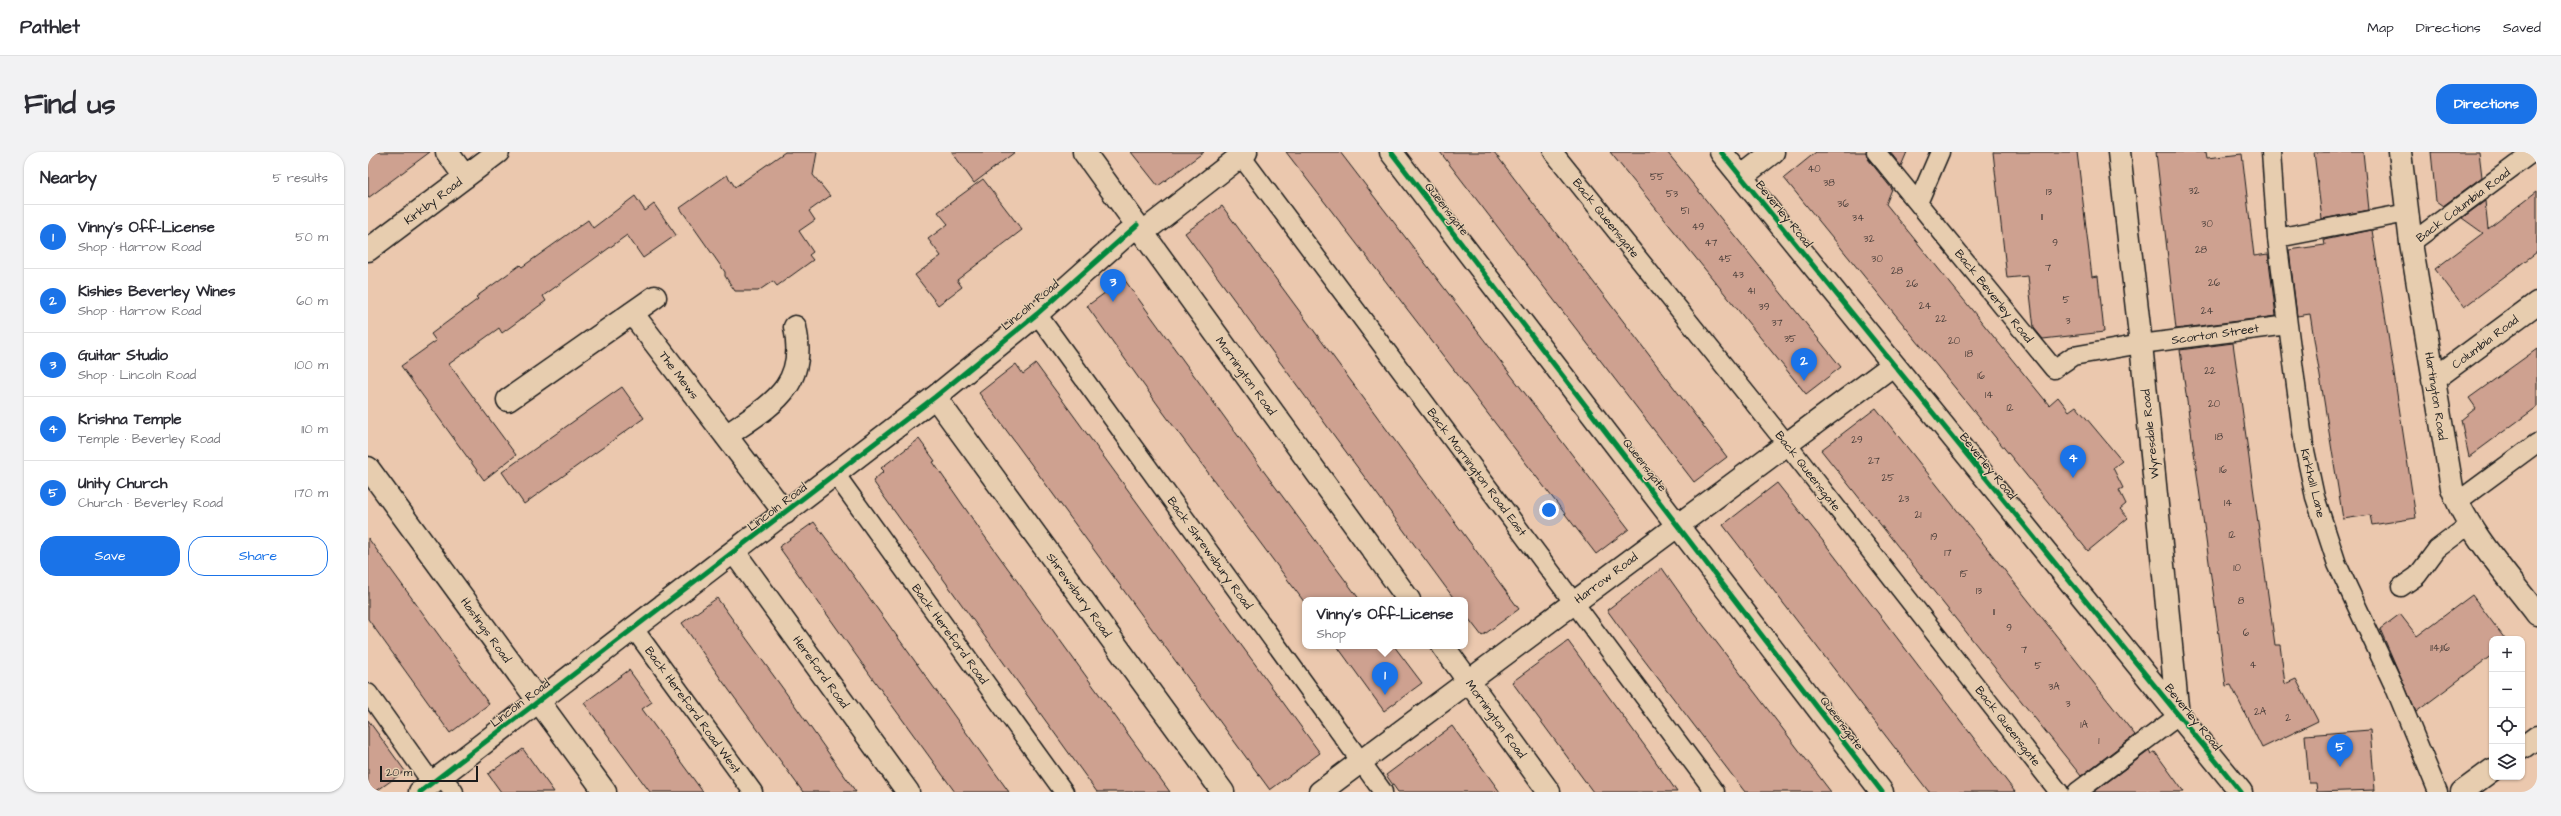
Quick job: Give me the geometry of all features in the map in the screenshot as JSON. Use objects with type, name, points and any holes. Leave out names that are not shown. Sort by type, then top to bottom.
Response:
[{"type":"street","points":[[446,152],[465,177]]},
{"type":"street","name":"Kirkby Road","points":[[368,250],[498,152]]},
{"type":"street","name":"Mornington Road","points":[[1084,152],[1407,597]]},
{"type":"street","name":"Queensgate","points":[[1391,152],[1882,792]]},
{"type":"street","name":"Beverley Road","points":[[1721,152],[1892,365],[2241,792]]},
{"type":"street","points":[[1741,177],[1773,152]]},
{"type":"street","name":"Wyresdale Road","points":[[2119,152],[2141,344],[2178,716]]},
{"type":"street","name":"Hartington Road","points":[[2400,152],[2411,243],[2449,477],[2457,502],[2470,524],[2537,614]]},
{"type":"street","name":"Lincoln Road","points":[[431,783],[836,475],[935,397],[1140,229],[1242,153]]},
{"type":"street","points":[[508,400],[655,297]]},
{"type":"street","name":"Columbia Road","points":[[2433,380],[2537,303]]},
{"type":"street","name":"The Mews","points":[[632,313],[785,513]]},
{"type":"street","points":[[726,436],[779,398],[791,383],[798,362],[799,345],[795,327]]},
{"type":"street","name":"Harrow Road","points":[[1320,792],[1892,365]]},
{"type":"street","name":"Shrewsbury Road","points":[[935,397],[1223,792]]},
{"type":"street","name":"Hastings Road","points":[[368,468],[605,792]]},
{"type":"street","name":"Hereford Road","points":[[734,552],[908,792]]},
{"type":"street","name":"Mornington Road","points":[[1445,649],[1549,792]]},
{"type":"street","points":[[2525,746],[2537,737]]},
{"type":"street","points":[[2462,792],[2489,772]]},
{"type":"lane","name":"Back Queensgate","points":[[1553,152],[1786,443],[2059,792]]},
{"type":"lane","name":"Back Beverley Road","points":[[1876,152],[2054,369],[2073,356],[2141,344]]},
{"type":"lane","points":[[1918,203],[1940,152]]},
{"type":"lane","name":"Kirkhall Lane","points":[[2271,152],[2278,238],[2288,324],[2304,446],[2315,497],[2338,564],[2395,688],[2438,792]]},
{"type":"lane","name":"Back Columbia Road","points":[[2411,243],[2533,152]]},
{"type":"lane","name":"Back Mornington Road East","points":[[1242,153],[1715,792]]},
{"type":"lane","points":[[2278,238],[2407,213]]},
{"type":"lane","name":"Back Shrewsbury Road","points":[[1037,314],[1383,792]]},
{"type":"lane","name":"Scorton Street","points":[[2141,344],[2288,324]]},
{"type":"lane","points":[[2457,502],[2537,443]]},
{"type":"lane","name":"Back Hereford Road","points":[[836,475],[1064,792]]},
{"type":"lane","points":[[2401,587],[2417,576],[2437,549],[2470,524]]},
{"type":"lane","name":"Back Hereford Road West","points":[[634,629],[753,792]]},
{"type":"lane","points":[[368,693],[431,783],[454,792]]},
{"type":"lane","points":[[2077,792],[2178,716]]},
{"type":"building","points":[[368,152],[430,152],[368,198]]},
{"type":"building","points":[[785,152],[817,152],[813,175],[830,196],[809,211],[815,220],[799,231],[813,252],[809,255],[813,260],[777,286],[773,281],[758,291],[735,291],[725,276],[725,272],[680,208],[727,175],[735,187]]},
{"type":"building","points":[[952,152],[1015,152],[974,183]]},
{"type":"building","points":[[1131,152],[1204,152],[1158,186]]},
{"type":"building","points":[[1286,152],[1340,152],[1629,529],[1596,554]]},
{"type":"building","points":[[1440,152],[1494,152],[1727,457],[1694,482]]},
{"type":"building","points":[[1610,152],[1667,152],[1841,367],[1806,394]]},
{"type":"building","points":[[1816,152],[1866,152],[1868,159],[1892,189],[1886,204],[2049,405],[2058,397],[2069,411],[2076,406],[2122,461],[2113,468],[2123,488],[2119,490],[2126,504],[2120,509],[2128,518],[2088,551],[1784,178]]},
{"type":"building","points":[[1890,152],[1907,152],[1901,166]]},
{"type":"building","points":[[1993,152],[2077,152],[2092,277],[2098,276],[2104,332],[2043,339],[2034,328],[2028,276],[2007,278]]},
{"type":"building","points":[[2156,152],[2206,152],[2207,158],[2242,154],[2254,256],[2268,254],[2276,316],[2176,329]]},
{"type":"building","points":[[2314,152],[2363,152],[2369,210],[2322,219]]},
{"type":"building","points":[[2431,152],[2479,152],[2482,177],[2443,206],[2436,201]]},
{"type":"building","points":[[983,179],[1022,230],[957,280],[962,287],[938,305],[915,275],[941,256],[928,239],[948,224],[938,212]]},
{"type":"building","points":[[2537,191],[2537,252],[2464,307],[2435,269],[2483,233],[2462,218],[2485,201],[2488,229]]},
{"type":"building","points":[[635,196],[645,211],[654,204],[676,235],[643,258],[627,235],[543,296],[546,301],[502,333],[499,328],[449,364],[516,455],[484,480],[401,366],[436,341],[431,334],[478,299],[476,297],[520,265],[522,267],[588,220],[593,228]]},
{"type":"building","points":[[1222,206],[1519,609],[1482,636],[1468,618],[1468,597],[1453,597],[1185,233]]},
{"type":"building","points":[[2372,230],[2416,518],[2372,525],[2370,515],[2343,519],[2310,314],[2297,316],[2289,250],[2325,245],[2324,240]]},
{"type":"building","points":[[1124,279],[1265,473],[1358,597],[1302,597],[1302,599],[1163,412],[1087,306]]},
{"type":"building","points":[[2233,343],[2275,645],[2280,645],[2285,684],[2296,679],[2318,721],[2262,748],[2231,685],[2226,686],[2180,350]]},
{"type":"building","points":[[2537,349],[2537,407],[2469,457],[2461,420],[2476,408],[2469,398]]},
{"type":"building","points":[[1016,364],[1023,374],[1036,364],[1320,753],[1270,790],[979,393]]},
{"type":"building","points":[[622,387],[644,418],[524,504],[502,472]]},
{"type":"building","points":[[1876,408],[2135,735],[2081,776],[1821,450]]},
{"type":"building","points":[[919,439],[935,461],[933,462],[983,534],[1170,792],[1097,792],[882,494],[873,481],[884,471],[881,468]]},
{"type":"building","points":[[1777,483],[2015,792],[1929,792],[1723,525]]},
{"type":"building","points":[[814,522],[1009,792],[955,792],[873,679],[779,547]]},
{"type":"building","points":[[368,538],[489,704],[450,733],[368,619]]},
{"type":"building","points":[[1662,568],[1691,609],[1831,792],[1745,792],[1628,639],[1607,610]]},
{"type":"building","points":[[2472,595],[2503,636],[2489,636],[2489,657],[2416,712],[2380,629],[2400,614],[2417,636]]},
{"type":"building","points":[[717,598],[856,792],[803,792],[721,679],[682,623]]},
{"type":"building","points":[[1568,641],[1677,792],[1593,792],[1512,682]]},
{"type":"building","points":[[1339,649],[1396,649],[1422,683],[1384,711]]},
{"type":"building","points":[[629,670],[652,702],[642,709],[703,792],[650,792],[584,703]]},
{"type":"building","points":[[368,720],[405,771],[375,792],[368,792]]},
{"type":"building","points":[[1452,726],[1500,792],[1398,792],[1386,775]]},
{"type":"building","points":[[2370,730],[2375,790],[2317,792],[2316,783],[2309,783],[2305,735]]},
{"type":"building","points":[[523,749],[554,792],[501,792],[488,774]]},
{"type":"building","points":[[2149,751],[2151,755],[2155,752],[2184,792],[2094,792]]},
{"type":"cycle path","points":[[1391,152],[1882,792]]},
{"type":"cycle path","points":[[1721,152],[2241,792]]},
{"type":"cycle path","points":[[420,792],[935,397],[1037,314],[1137,225]]},
{"type":"place","name":"Guitar Studio","points":[[1113,302]]},
{"type":"place","name":"Kishies Beverley Wines","points":[[1804,381]]},
{"type":"place","name":"Krishna Temple","points":[[2073,478]]},
{"type":"place","name":"Vinny's Off-License","points":[[1385,695]]},
{"type":"place","name":"Unity Church","points":[[2340,767]]}]
